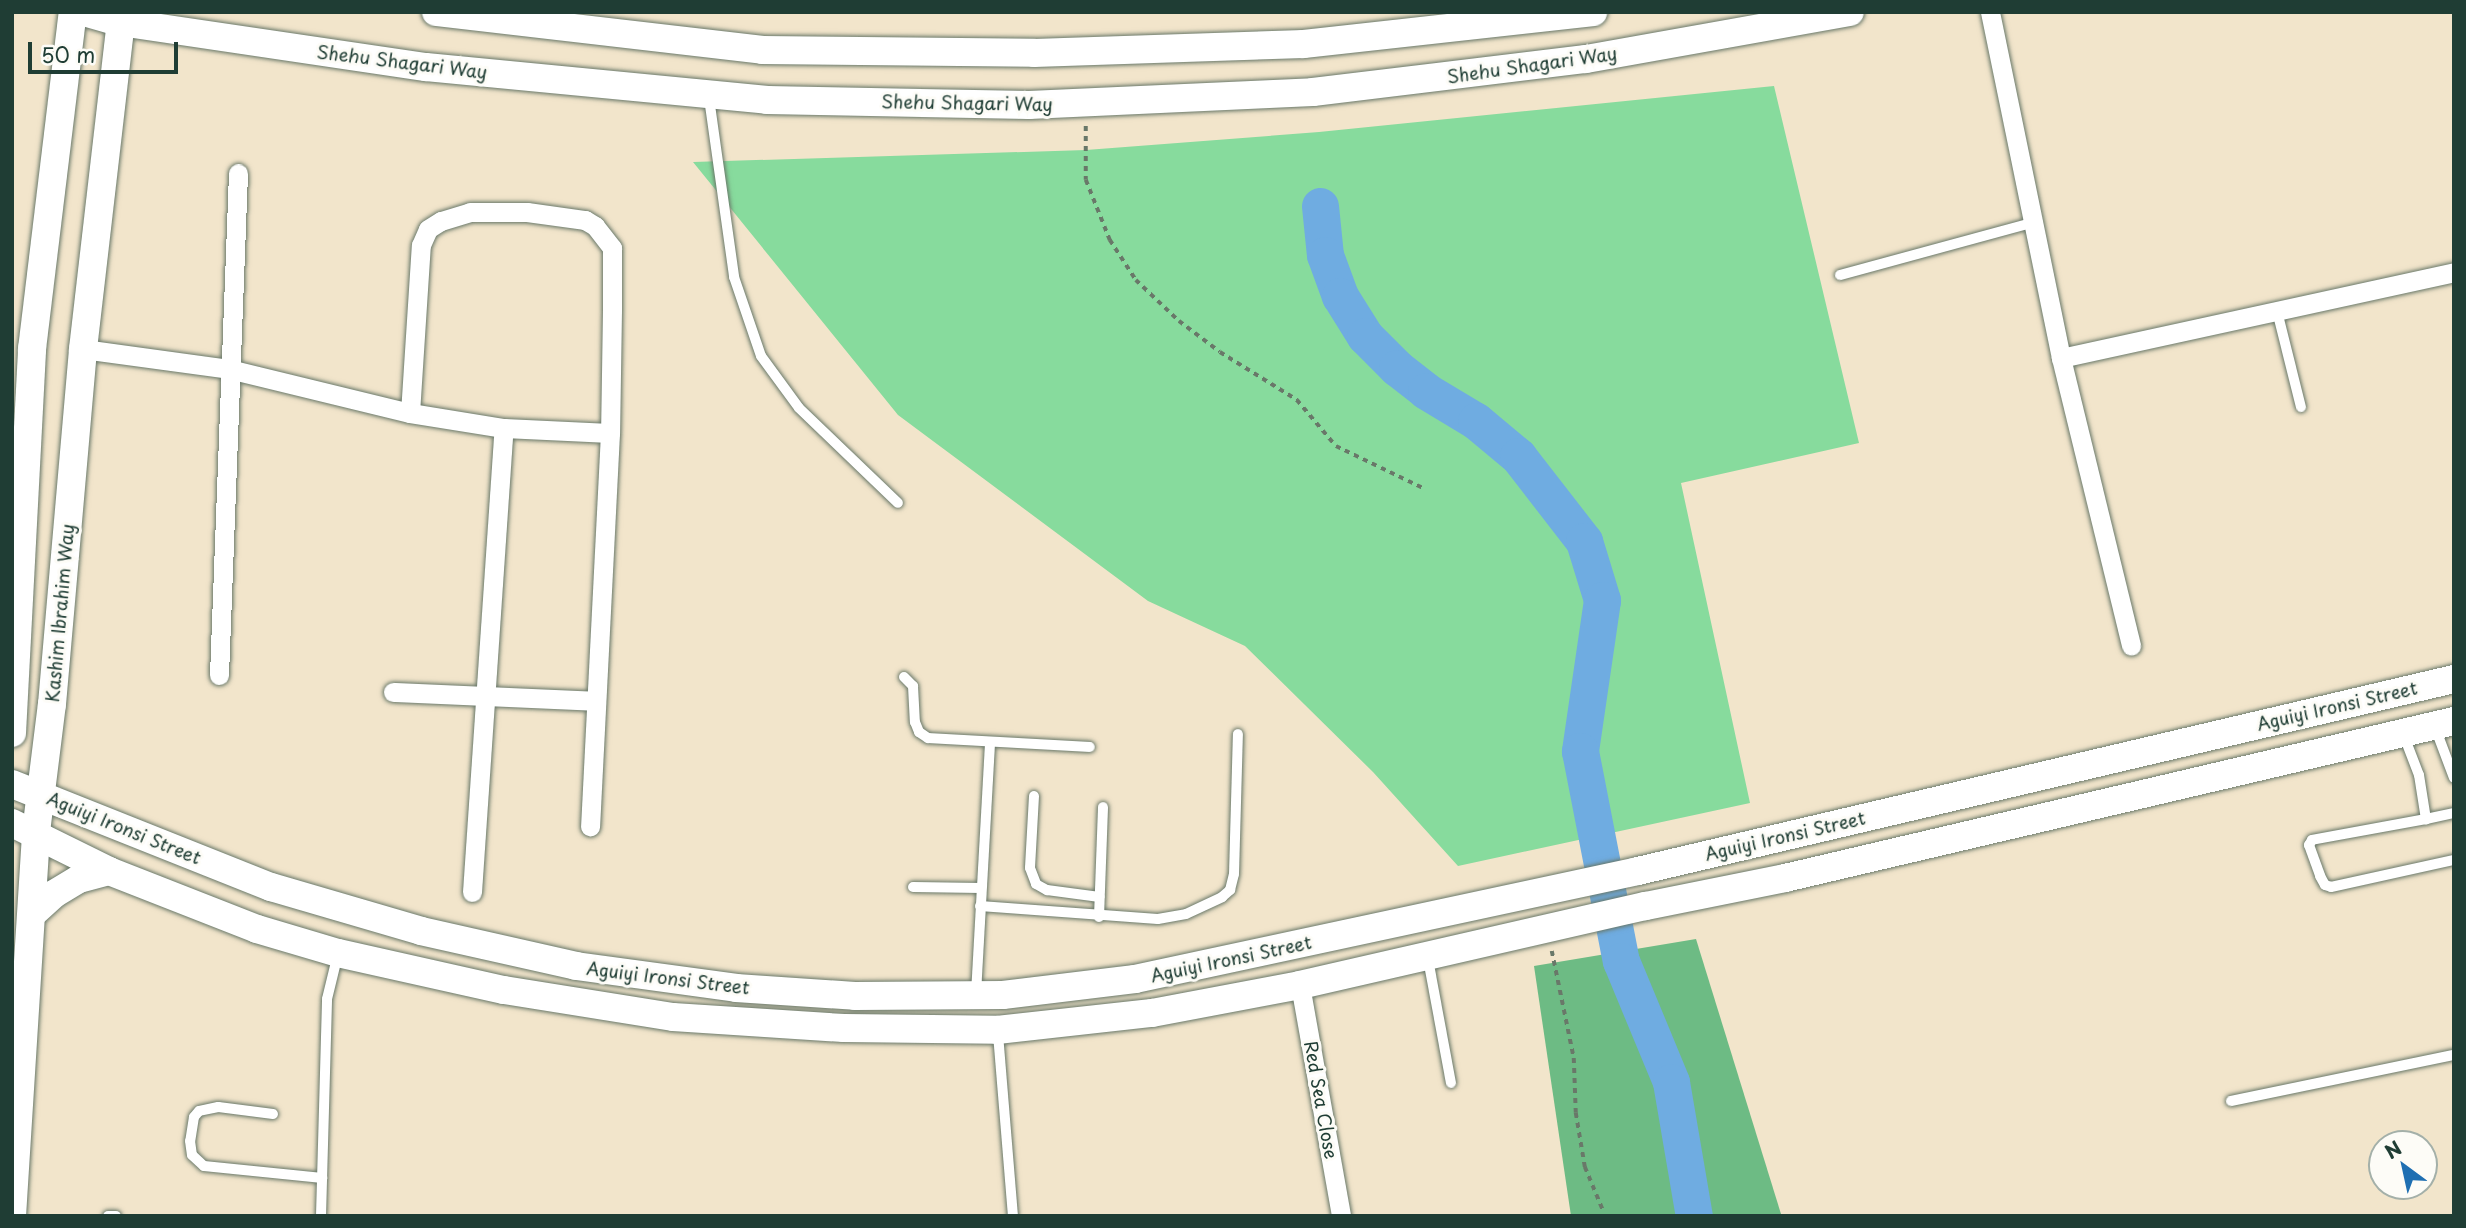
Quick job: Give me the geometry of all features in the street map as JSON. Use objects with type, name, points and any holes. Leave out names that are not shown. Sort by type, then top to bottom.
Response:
[{"type":"main road","points":[[12,733],[32,349],[73,12]]},
{"type":"main road","name":"Shehu Shagari Way","points":[[84,12],[426,67],[767,100],[1029,105],[1327,91],[1586,59],[1850,12]]},
{"type":"main road","points":[[436,12],[762,50],[1034,53],[1304,44],[1593,12]]},
{"type":"main road","name":"Kashim Ibrahim Way","points":[[12,1216],[32,914],[24,828],[42,795],[83,349],[121,17]]},
{"type":"main road","name":"Aguiyi Ironsi Street","points":[[12,783],[271,887],[421,931],[576,966],[736,988],[855,996],[976,995],[1135,979],[1557,889],[2454,679]]},
{"type":"main road","points":[[52,704],[56,760],[67,784],[82,803],[125,830]]},
{"type":"main road","name":"Aguiyi Ironsi Street","points":[[24,828],[109,871],[257,929],[338,953],[504,990],[673,1017],[844,1028],[998,1030],[1152,1013],[1300,985],[1555,926],[1784,878],[2444,723]]},
{"type":"main road","points":[[32,914],[54,894],[79,879],[109,871]]},
{"type":"street","points":[[1990,12],[2031,223],[2061,358],[2131,646]]},
{"type":"street","points":[[219,675],[237,173]]},
{"type":"street","points":[[410,413],[421,245],[428,229],[440,221],[470,212],[527,212],[585,220],[595,226],[612,248],[610,433],[590,827]]},
{"type":"street","points":[[2061,358],[2454,272]]},
{"type":"street","points":[[83,349],[229,369],[410,413],[504,428],[610,433]]},
{"type":"street","points":[[472,892],[504,428]]},
{"type":"street","points":[[393,692],[596,701]]},
{"type":"street","name":"Red Sea Close","points":[[1300,985],[1341,1216]]},
{"type":"lane","points":[[709,94],[734,277],[761,356],[799,408],[898,503]]},
{"type":"lane","points":[[1840,275],[2031,223]]},
{"type":"lane","points":[[2277,311],[2301,407]]},
{"type":"lane","points":[[904,677],[913,686],[915,722],[919,732],[928,738],[1090,747]]},
{"type":"lane","points":[[2444,723],[2454,778]]},
{"type":"lane","points":[[2402,732],[2418,775],[2426,819]]},
{"type":"lane","points":[[980,906],[1099,917],[1158,919],[1206,907],[1230,890],[1234,874],[1238,734]]},
{"type":"lane","points":[[976,995],[990,743]]},
{"type":"lane","points":[[1034,796],[1030,868],[1035,884],[1046,890],[1100,897]]},
{"type":"lane","points":[[1099,917],[1103,807]]},
{"type":"lane","points":[[2454,813],[2312,840],[2309,845],[2325,885],[2331,887],[2454,860]]},
{"type":"lane","points":[[913,887],[981,888]]},
{"type":"lane","points":[[321,1216],[327,999],[338,953]]},
{"type":"lane","points":[[1427,956],[1451,1083]]},
{"type":"lane","points":[[998,1030],[1013,1216]]},
{"type":"lane","points":[[2231,1101],[2454,1055]]},
{"type":"lane","points":[[273,1114],[218,1107],[199,1111],[194,1117],[190,1142],[192,1155],[204,1166],[322,1178]]},
{"type":"lane","points":[[108,1216],[116,1216]]},
{"type":"path","points":[[1086,102],[1086,180],[1110,240],[1136,280],[1179,321],[1220,352],[1297,400],[1336,446],[1425,489]]},
{"type":"path","points":[[1555,926],[1574,1058],[1576,1113],[1585,1167],[1603,1210]]},
{"type":"green space","points":[[1774,86],[1859,443],[1681,483],[1750,803],[1458,866],[1373,772],[1245,646],[1148,601],[898,415],[693,162],[1086,150],[1319,132]]},
{"type":"green space","points":[[1696,939],[1781,1214],[1571,1216],[1534,966]]},
{"type":"waterway","points":[[1320,206],[1325,255],[1340,296],[1365,336],[1397,368],[1426,391],[1476,421],[1518,456],[1584,541],[1602,600],[1580,751],[1621,961],[1671,1082],[1694,1216]]}]
